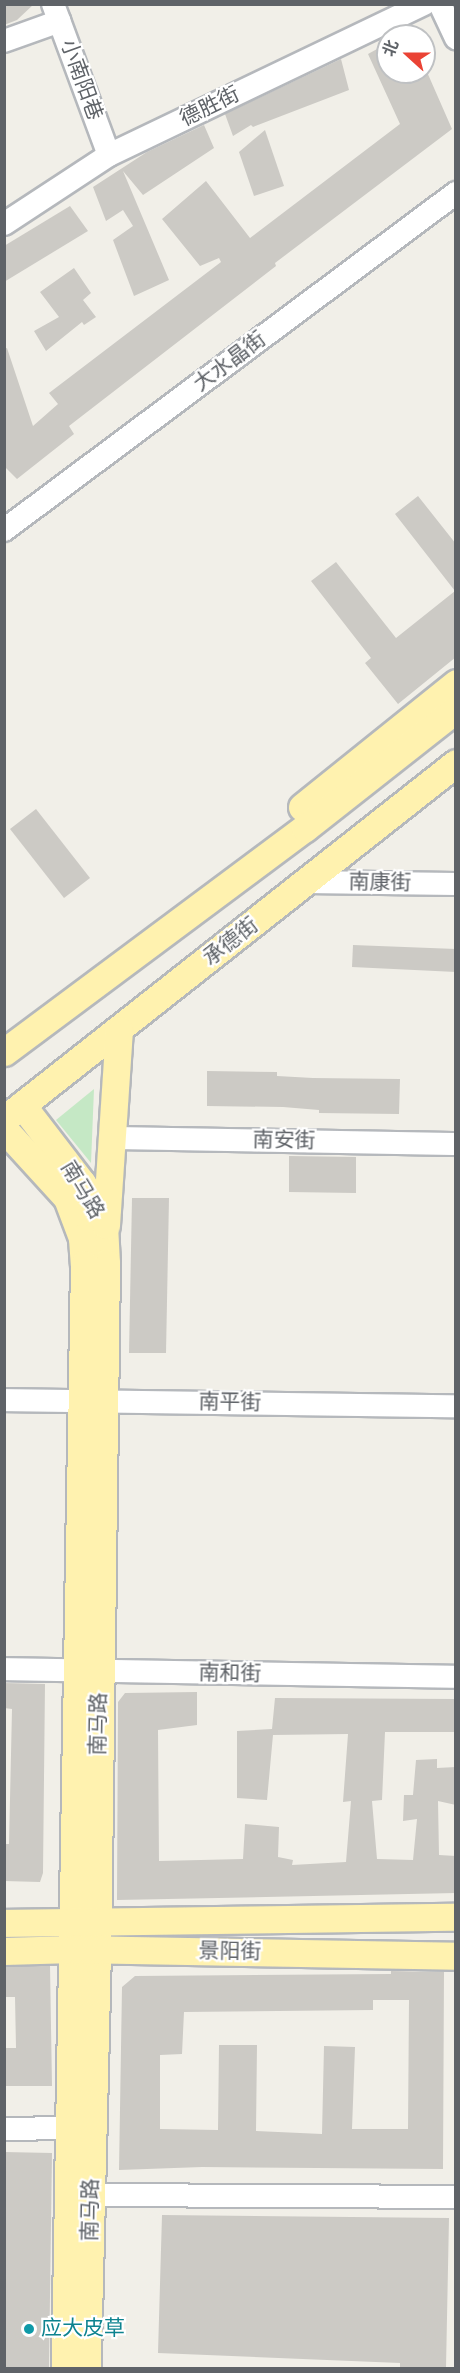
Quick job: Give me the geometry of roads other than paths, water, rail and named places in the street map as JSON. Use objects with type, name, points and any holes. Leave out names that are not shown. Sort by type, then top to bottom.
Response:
[{"type":"main road","points":[[120,968],[260,841],[456,683]]},
{"type":"main road","points":[[4,1052],[120,968],[305,828],[456,709]]},
{"type":"main road","name":"承德街","points":[[10,1114],[456,763]]},
{"type":"main road","points":[[105,1247],[119,1030]]},
{"type":"main road","name":"南马路","points":[[10,1114],[82,1183],[98,1207],[104,1225],[105,1247],[93,1401],[85,1921],[91,2195],[87,2368]]},
{"type":"main road","name":"南马路","points":[[10,1114],[67,1198],[82,1238],[93,1401]]},
{"type":"main road","name":"景阳街","points":[[4,1923],[456,1917]]},
{"type":"main road","name":"南马路","points":[[65,2368],[71,2128],[86,1949]]},
{"type":"main road","name":"景阳街","points":[[4,1951],[86,1949],[456,1956]]},
{"type":"street","name":"德胜街","points":[[4,224],[109,155],[424,4]]},
{"type":"street","points":[[440,4],[456,38]]},
{"type":"street","name":"小南阳巷","points":[[57,13],[109,155]]},
{"type":"street","points":[[4,41],[57,13]]},
{"type":"street","name":"大水晶街","points":[[4,530],[456,193]]},
{"type":"street","name":"南康街","points":[[305,882],[456,884]]},
{"type":"street","name":"南安街","points":[[112,1138],[456,1144]]},
{"type":"street","name":"南平街","points":[[4,1401],[456,1406]]},
{"type":"street","name":"南和街","points":[[4,1669],[456,1677]]},
{"type":"street","points":[[4,2129],[71,2128]]},
{"type":"street","points":[[91,2195],[456,2197]]},
{"type":"place","name":"应大皮草","points":[[29,2329]]}]
